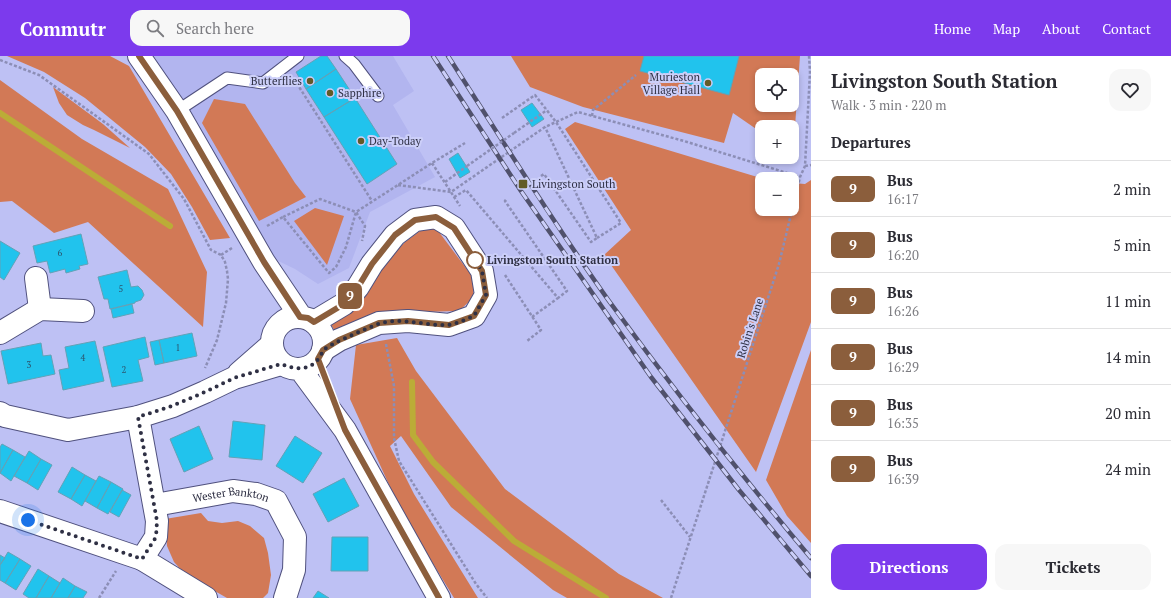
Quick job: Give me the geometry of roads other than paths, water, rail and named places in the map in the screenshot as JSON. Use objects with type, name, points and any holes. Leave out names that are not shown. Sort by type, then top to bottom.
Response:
[{"type":"street","points":[[139,56],[177,111],[299,320],[319,328],[323,335],[324,342],[299,357]]},
{"type":"street","points":[[0,413],[5,416],[68,430],[138,417],[172,406],[234,378],[299,357],[379,323],[408,321],[449,325],[474,316],[486,295],[482,271],[454,228],[436,217],[415,220],[395,235],[372,264],[358,287],[344,304],[276,328],[272,336],[299,357],[345,430],[439,598]]},
{"type":"street","points":[[36,278],[40,309]]},
{"type":"street","points":[[0,333],[40,309],[84,311]]},
{"type":"street","points":[[135,556],[156,537],[157,521],[138,417]]},
{"type":"street","name":"Wester Bankton","points":[[155,505],[233,491],[256,494],[276,501],[295,537],[294,570],[285,598]]},
{"type":"street","points":[[0,511],[135,556],[206,598]]},
{"type":"lane","points":[[177,111],[227,78],[263,83],[298,56]]},
{"type":"lane","points":[[345,56],[354,64],[378,96]]},
{"type":"waterway","points":[[0,113],[170,226]]},
{"type":"waterway","points":[[412,382],[413,435],[433,462],[514,541],[606,598]]},
{"type":"railway","points":[[433,56],[521,191],[651,377],[739,490],[811,576]]},
{"type":"railway","points":[[448,56],[547,210],[609,301],[708,431],[811,558]]},
{"type":"place","name":"Butterflies","points":[[310,81]]},
{"type":"place","name":"Murieston Village Hall","points":[[708,83]]},
{"type":"place","name":"Sapphire","points":[[330,93]]},
{"type":"place","name":"Day-Today","points":[[361,141]]},
{"type":"place","name":"Livingston South","points":[[523,184]]},
{"type":"place","name":"Livingston South Station","points":[[475,260]]}]
